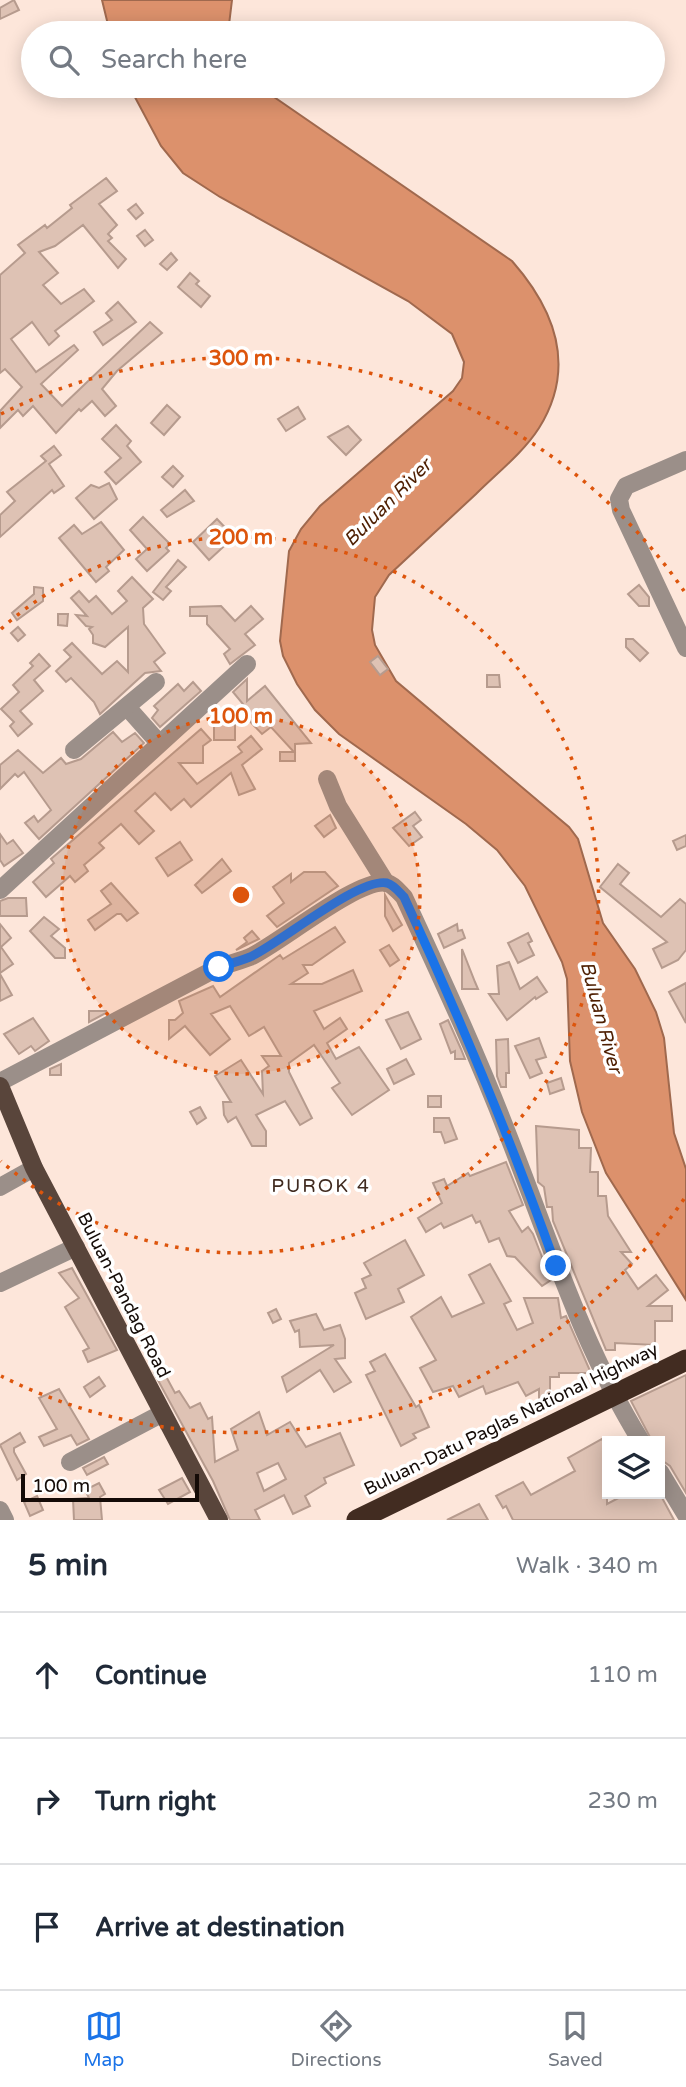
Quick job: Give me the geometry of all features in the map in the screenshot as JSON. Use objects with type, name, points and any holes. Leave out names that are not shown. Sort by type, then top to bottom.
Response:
[{"type":"highway","name":"Buluan-Datu Paglas National Highway","points":[[357,1520],[686,1360]]},
{"type":"main road","name":"Buluan-Pandag Road","points":[[0,1084],[34,1168],[219,1520]]},
{"type":"street","points":[[686,460],[626,486],[619,499],[621,510],[686,648]]},
{"type":"street","points":[[0,890],[247,664]]},
{"type":"street","points":[[74,750],[156,682]]},
{"type":"street","points":[[127,707],[159,743]]},
{"type":"street","points":[[327,779],[338,806],[386,883],[404,897],[460,1019],[508,1134],[556,1266],[613,1396],[638,1436]]},
{"type":"street","points":[[0,1084],[219,967],[251,957],[354,892],[386,883]]},
{"type":"street","points":[[0,1187],[34,1168]]},
{"type":"street","points":[[0,1283],[76,1247]]},
{"type":"street","points":[[70,1462],[161,1414]]},
{"type":"street","points":[[665,1480],[686,1515]]},
{"type":"street","points":[[0,1510],[5,1520]]},
{"type":"water","points":[[102,0],[232,0],[229,21],[107,21]]},
{"type":"water","name":"Buluan River","points":[[135,98],[275,98],[512,261],[540,299],[556,340],[557,383],[551,405],[539,428],[525,446],[389,575],[375,597],[372,630],[375,645],[396,681],[569,827],[578,839],[603,923],[635,969],[656,1012],[664,1038],[674,1133],[686,1169],[686,1300],[606,1173],[582,1112],[570,1061],[567,979],[562,962],[525,886],[497,850],[466,824],[339,734],[315,710],[297,684],[283,656],[280,641],[289,551],[301,529],[320,506],[453,391],[462,378],[464,362],[452,334],[408,301],[220,197],[183,173],[161,146]]},
{"type":"building","points":[[14,0],[19,10],[0,19],[0,8]]},
{"type":"building","points":[[106,178],[117,191],[99,204],[117,225],[108,234],[112,238],[108,241],[126,259],[118,268],[83,225],[55,246],[39,252],[58,273],[43,285],[61,304],[84,289],[94,301],[55,331],[59,336],[49,345],[32,322],[11,339],[36,372],[74,345],[78,350],[41,384],[62,406],[150,322],[162,333],[117,371],[102,389],[116,406],[105,416],[92,401],[81,411],[79,409],[56,433],[33,406],[23,416],[18,410],[0,428],[0,411],[22,387],[5,369],[0,373],[0,275],[25,253],[18,245],[45,225],[47,228],[72,208],[70,205]]},
{"type":"building","points":[[136,204],[143,213],[136,219],[128,210]]},
{"type":"building","points":[[145,230],[153,240],[145,246],[137,236]]},
{"type":"building","points":[[171,253],[177,260],[167,270],[160,264]]},
{"type":"building","points":[[190,273],[199,281],[196,284],[210,296],[201,307],[178,287]]},
{"type":"building","points":[[118,302],[136,322],[103,345],[94,332],[112,320],[106,313]]},
{"type":"building","points":[[167,405],[180,417],[164,435],[151,423]]},
{"type":"building","points":[[298,407],[305,419],[286,431],[278,419]]},
{"type":"building","points":[[116,425],[131,441],[127,446],[141,462],[116,484],[105,472],[121,458],[102,439]]},
{"type":"building","points":[[348,426],[361,440],[346,455],[328,437]]},
{"type":"building","points":[[54,446],[61,455],[49,464],[64,486],[54,493],[52,490],[0,537],[0,515],[15,501],[7,492],[46,461],[41,456]]},
{"type":"building","points":[[173,466],[183,476],[173,487],[162,477]]},
{"type":"building","points":[[109,483],[117,499],[94,519],[76,498],[91,485],[99,488]]},
{"type":"building","points":[[185,490],[194,501],[167,517],[161,510]]},
{"type":"building","points":[[143,517],[170,544],[166,548],[169,551],[147,571],[136,559],[147,549],[130,530]]},
{"type":"building","points":[[217,519],[234,537],[209,560],[193,542]]},
{"type":"building","points":[[101,522],[124,550],[106,567],[109,571],[96,582],[59,538],[74,525],[82,534]]},
{"type":"building","points":[[178,560],[186,567],[166,587],[171,591],[163,600],[153,592]]},
{"type":"building","points":[[132,577],[153,599],[143,608],[144,624],[165,653],[154,662],[161,671],[145,673],[100,714],[94,702],[71,678],[66,682],[56,671],[71,657],[64,650],[72,643],[102,674],[117,661],[128,672],[128,627],[105,647],[93,643],[93,635],[89,629],[92,627],[86,626],[76,615],[87,616],[71,598],[79,591],[89,602],[96,596],[112,614],[127,601],[118,591]]},
{"type":"building","points":[[639,585],[649,597],[649,606],[639,606],[628,594]]},
{"type":"building","points":[[34,587],[43,588],[43,601],[17,620],[12,613],[34,594]]},
{"type":"building","points":[[221,606],[235,621],[251,606],[263,619],[245,634],[255,645],[230,664],[224,654],[230,649],[207,624],[207,616],[190,616],[190,607]]},
{"type":"building","points":[[58,614],[68,614],[67,626],[58,625]]},
{"type":"building","points":[[18,627],[25,635],[18,641],[11,633]]},
{"type":"building","points":[[626,639],[633,639],[648,653],[640,661],[626,647]]},
{"type":"building","points":[[39,654],[50,666],[34,680],[43,691],[20,711],[32,724],[18,736],[10,726],[14,722],[1,709],[19,692],[13,685],[33,666],[30,663]]},
{"type":"building","points":[[378,656],[388,669],[380,675],[370,662]]},
{"type":"building","points":[[487,675],[499,675],[500,687],[487,687]]},
{"type":"building","points":[[247,679],[247,701],[265,686],[311,743],[295,744],[295,761],[280,761],[280,752],[294,752],[271,727],[262,734],[243,714],[248,710],[233,692]]},
{"type":"building","points":[[193,682],[201,691],[160,727],[152,718],[158,710],[154,706],[178,684],[184,691]]},
{"type":"building","points":[[218,722],[235,722],[235,740],[214,740],[214,726]]},
{"type":"building","points":[[201,729],[211,740],[203,746],[203,763],[179,763],[197,784],[242,752],[238,747],[251,736],[262,749],[242,765],[255,789],[239,795],[231,773],[191,807],[184,799],[171,810],[155,793],[135,811],[154,831],[139,844],[121,824],[99,843],[104,848],[84,865],[88,871],[75,882],[70,876],[46,897],[33,882],[54,863],[51,859]]},
{"type":"building","points":[[113,732],[122,742],[135,733],[144,743],[39,839],[25,823],[34,816],[38,822],[51,810],[24,772],[18,777],[15,774],[0,789],[0,765],[18,750],[43,773],[61,758],[66,764],[81,759]]},
{"type":"building","points":[[415,812],[421,820],[413,826],[422,837],[409,846],[393,828]]},
{"type":"building","points":[[330,815],[336,828],[324,837],[315,826]]},
{"type":"building","points":[[0,834],[7,844],[13,840],[23,853],[4,866],[0,860]]},
{"type":"building","points":[[686,835],[686,846],[677,850],[673,841]]},
{"type":"building","points":[[180,842],[192,860],[168,876],[156,858]]},
{"type":"building","points":[[222,859],[231,871],[202,893],[195,885]]},
{"type":"building","points":[[618,864],[629,873],[620,884],[661,917],[680,899],[686,904],[686,950],[678,960],[662,968],[653,949],[667,942],[600,887]]},
{"type":"building","points":[[304,872],[325,872],[338,886],[277,927],[267,916],[284,903],[273,887],[291,874],[291,882]]},
{"type":"building","points":[[111,883],[138,913],[127,921],[121,914],[117,914],[95,930],[88,920],[111,904],[101,891]]},
{"type":"building","points":[[385,895],[402,925],[393,931],[385,916]]},
{"type":"building","points":[[26,898],[27,916],[0,916],[0,901]]},
{"type":"building","points":[[44,917],[59,929],[51,936],[65,948],[65,958],[55,958],[30,931]]},
{"type":"building","points":[[0,924],[11,938],[1,947],[13,964],[0,973]]},
{"type":"building","points":[[457,924],[458,931],[462,930],[465,938],[444,948],[438,934]]},
{"type":"building","points":[[335,927],[345,942],[312,965],[303,965],[308,973],[291,984],[322,984],[353,970],[362,991],[314,1011],[324,1029],[340,1018],[347,1029],[327,1043],[336,1059],[359,1047],[389,1090],[352,1115],[332,1088],[340,1083],[314,1045],[289,1063],[289,1072],[312,1118],[300,1125],[285,1101],[256,1115],[266,1131],[266,1146],[252,1146],[236,1117],[228,1122],[224,1115],[223,1102],[231,1102],[215,1076],[241,1060],[263,1094],[262,1071],[269,1066],[262,1056],[281,1056],[264,1027],[249,1036],[230,1006],[211,1014],[230,1039],[210,1055],[185,1026],[169,1039],[169,1020],[175,1020],[183,1013],[179,1001],[213,986],[220,997],[280,955],[283,959]]},
{"type":"building","points":[[252,931],[259,939],[236,950],[247,942],[244,938]]},
{"type":"building","points":[[528,933],[532,941],[528,943],[534,955],[518,963],[508,943]]},
{"type":"building","points":[[389,945],[399,960],[390,966],[380,950]]},
{"type":"building","points":[[462,949],[475,982],[478,989],[462,989]]},
{"type":"building","points":[[509,962],[520,989],[537,977],[547,992],[536,999],[535,997],[507,1020],[489,994],[499,994],[497,966]]},
{"type":"building","points":[[0,974],[12,995],[0,1001]]},
{"type":"building","points":[[686,983],[686,1023],[669,992]]},
{"type":"building","points":[[89,1011],[106,1011],[106,1013],[89,1022]]},
{"type":"building","points":[[408,1012],[421,1039],[401,1049],[386,1020]]},
{"type":"building","points":[[33,1018],[49,1041],[35,1051],[31,1046],[19,1054],[4,1034]]},
{"type":"building","points":[[448,1020],[465,1059],[455,1059],[455,1051],[451,1053],[440,1024]]},
{"type":"building","points":[[539,1038],[546,1057],[536,1060],[542,1073],[530,1078],[515,1046]]},
{"type":"building","points":[[508,1039],[509,1073],[506,1073],[506,1087],[501,1087],[497,1076],[496,1040]]},
{"type":"building","points":[[406,1059],[414,1074],[394,1084],[387,1069]]},
{"type":"building","points":[[61,1064],[61,1075],[50,1075],[50,1069]]},
{"type":"building","points":[[561,1078],[564,1089],[550,1094],[547,1083]]},
{"type":"building","points":[[428,1096],[441,1096],[441,1107],[428,1107]]},
{"type":"building","points":[[200,1107],[206,1118],[197,1124],[190,1112]]},
{"type":"building","points":[[434,1118],[449,1118],[457,1139],[445,1143],[441,1132],[434,1132]]},
{"type":"building","points":[[536,1126],[579,1130],[579,1148],[591,1148],[590,1172],[598,1172],[598,1196],[606,1196],[608,1216],[631,1252],[621,1252],[632,1264],[625,1270],[638,1289],[656,1275],[668,1290],[648,1306],[672,1306],[672,1321],[655,1321],[655,1345],[615,1343],[615,1350],[606,1350],[553,1221],[552,1207],[547,1207],[544,1187],[538,1182]]},
{"type":"building","points":[[506,1162],[523,1205],[509,1211],[522,1232],[528,1227],[533,1234],[551,1280],[542,1286],[515,1257],[507,1256],[499,1238],[489,1242],[480,1221],[476,1223],[472,1215],[444,1228],[441,1223],[426,1232],[418,1218],[442,1203],[433,1183],[444,1179],[447,1186],[468,1173],[470,1176]]},
{"type":"building","points":[[405,1240],[424,1275],[398,1289],[404,1302],[366,1319],[355,1293],[366,1288],[362,1279],[371,1275],[364,1263]]},
{"type":"building","points":[[490,1264],[511,1301],[504,1304],[517,1330],[533,1323],[524,1298],[558,1298],[561,1318],[566,1316],[591,1373],[559,1373],[559,1377],[550,1377],[550,1403],[539,1403],[539,1389],[526,1396],[518,1382],[486,1394],[483,1386],[459,1397],[453,1386],[433,1392],[420,1368],[436,1360],[411,1317],[441,1297],[452,1317],[484,1303],[469,1275]]},
{"type":"building","points":[[72,1268],[117,1350],[88,1362],[83,1351],[89,1348],[65,1307],[79,1298],[59,1273]]},
{"type":"building","points":[[276,1309],[281,1319],[273,1323],[268,1313]]},
{"type":"building","points":[[316,1314],[324,1330],[340,1325],[345,1339],[345,1358],[335,1359],[351,1382],[334,1392],[320,1370],[287,1392],[282,1377],[334,1345],[300,1347],[299,1330],[295,1332],[290,1321]]},
{"type":"building","points":[[385,1354],[416,1407],[419,1405],[429,1427],[413,1434],[416,1438],[401,1446],[366,1375],[375,1371],[370,1362]]},
{"type":"building","points":[[162,1369],[175,1393],[179,1391],[190,1408],[200,1403],[208,1419],[212,1417],[215,1462],[238,1450],[231,1429],[259,1412],[267,1435],[290,1422],[306,1447],[340,1433],[354,1465],[324,1478],[326,1483],[305,1496],[310,1506],[293,1514],[284,1495],[255,1510],[260,1520],[230,1520],[213,1481],[154,1373]],"holes":[[[278,1463],[286,1479],[264,1491],[257,1473]]]},
{"type":"building","points":[[686,1375],[686,1493],[670,1466],[665,1462],[665,1436],[649,1436],[631,1401]]},
{"type":"building","points":[[99,1377],[105,1386],[90,1397],[84,1387]]},
{"type":"building","points":[[59,1389],[89,1439],[77,1445],[71,1435],[44,1446],[39,1437],[57,1429],[39,1398]]},
{"type":"building","points":[[20,1433],[25,1442],[14,1448],[14,1452],[26,1474],[17,1480],[0,1445]]},
{"type":"building","points":[[602,1439],[602,1499],[607,1499],[607,1504],[616,1499],[663,1499],[674,1520],[513,1520],[506,1506],[503,1508],[496,1496],[523,1482],[531,1495],[575,1471],[568,1458]]},
{"type":"building","points":[[104,1457],[108,1464],[87,1475],[83,1468]]},
{"type":"building","points":[[182,1478],[190,1492],[168,1504],[159,1490]]},
{"type":"building","points":[[99,1483],[105,1494],[100,1497],[102,1520],[74,1520],[73,1499],[89,1498],[85,1490]]},
{"type":"building","points":[[37,1496],[43,1510],[30,1516],[24,1502]]},
{"type":"building","points":[[479,1504],[488,1520],[447,1520]]},
{"type":"district","name":"PUROK 4","points":[[321,1185]]},
{"type":"route","points":[[219,967],[251,957],[354,892],[373,884],[386,883],[394,887],[404,897],[460,1019],[508,1134],[556,1266]]}]
